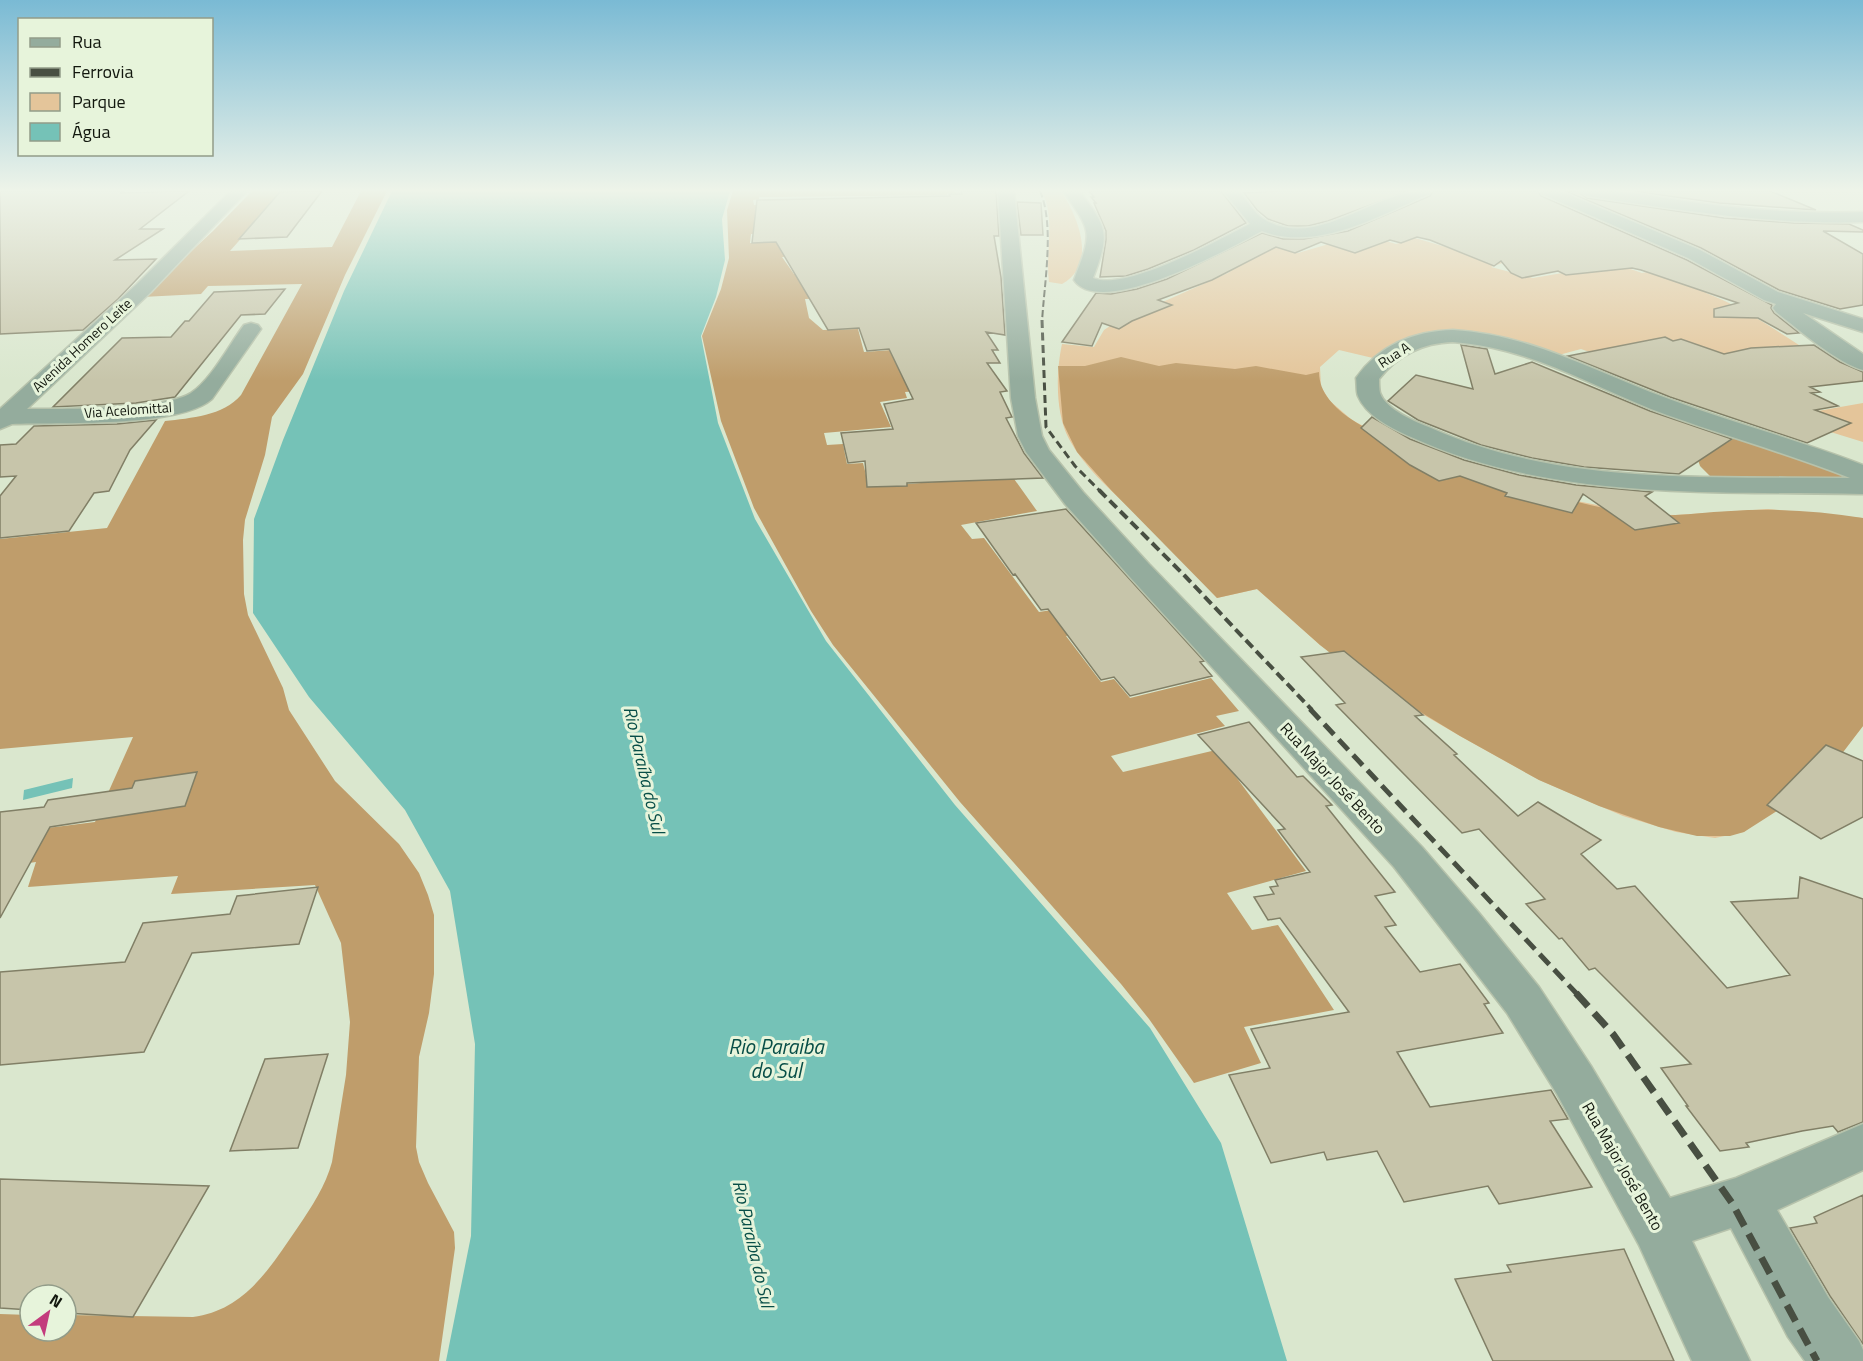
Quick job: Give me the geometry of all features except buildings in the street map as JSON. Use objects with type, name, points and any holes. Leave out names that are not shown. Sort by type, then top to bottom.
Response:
[{"type":"street","name":"Avenida Homero Leite","points":[[3,419],[144,288],[176,255]]},
{"type":"street","name":"Rua Major José Bento","points":[[1011,255],[1023,398],[1030,436],[1038,452],[1074,498],[1117,546],[1408,857],[1464,924],[1522,1000],[1574,1080],[1659,1227],[1721,1361]]},
{"type":"street","points":[[1093,255],[1084,281],[1102,287],[1124,284],[1186,263],[1203,255]]},
{"type":"street","points":[[1695,255],[1771,296],[1863,326]]},
{"type":"street","points":[[1771,296],[1798,320],[1863,363]]},
{"type":"street","name":"Via Acelomittal","points":[[3,419],[159,410],[186,404],[201,396],[251,329]]},
{"type":"street","name":"Rua A","points":[[1863,474],[1666,407],[1538,353],[1490,340],[1454,336],[1417,341],[1398,349],[1376,365],[1366,381],[1366,392],[1371,403],[1402,423],[1442,441],[1508,462],[1547,470],[1640,480],[1863,486]]},
{"type":"street","points":[[1659,1227],[1743,1200],[1863,1146]]},
{"type":"street","points":[[1743,1200],[1808,1317],[1839,1361]]},
{"type":"green space","points":[[1048,255],[1082,255],[1073,275],[1062,284],[1049,282]]},
{"type":"green space","points":[[1248,255],[1518,255],[1525,255],[1491,267],[1533,278],[1616,264],[1642,273],[1679,266],[1736,285],[1706,293],[1751,315],[1822,359],[1751,376],[1812,412],[1863,403],[1863,442],[1730,401],[1581,349],[1555,356],[1526,345],[1408,340],[1373,358],[1339,350],[1320,367],[1321,387],[1330,401],[1352,420],[1384,437],[1552,496],[1642,514],[1676,515],[1768,509],[1863,518],[1863,726],[1844,750],[1744,832],[1715,838],[1676,832],[1623,816],[1539,780],[1460,736],[1405,704],[1320,645],[1257,589],[1217,598],[1084,462],[1064,429],[1059,405],[1058,380],[1062,344],[1094,347],[1104,330],[1113,324],[1228,273]]},
{"type":"shaded area","points":[[188,255],[355,255],[303,374],[272,417],[265,455],[245,520],[244,594],[248,615],[283,688],[289,710],[335,781],[399,844],[419,873],[434,915],[434,974],[429,1013],[419,1057],[416,1147],[419,1162],[428,1183],[454,1232],[455,1248],[439,1361],[0,1361],[0,1314],[18,1315],[18,1343],[78,1343],[78,1315],[193,1317],[227,1306],[254,1285],[277,1257],[318,1196],[332,1162],[346,1075],[350,1022],[341,943],[315,885],[171,894],[178,876],[28,887],[36,862],[0,867],[0,834],[95,822],[133,737],[0,749],[0,539],[107,528],[165,421],[216,412],[234,402],[241,395],[302,284],[208,286],[201,294],[142,297]]},
{"type":"shaded area","points":[[729,255],[804,255],[782,257],[794,274],[960,270],[955,292],[805,299],[809,318],[823,330],[858,329],[864,352],[934,347],[928,390],[905,392],[907,398],[880,402],[891,427],[824,433],[827,445],[843,444],[847,464],[863,463],[869,487],[1012,476],[1037,511],[961,525],[972,539],[984,538],[1039,612],[1071,607],[1089,631],[1066,636],[1101,682],[1114,679],[1130,698],[1211,678],[1239,711],[1216,716],[1225,726],[1111,756],[1123,772],[1216,750],[1306,871],[1227,893],[1252,930],[1278,925],[1334,1010],[1244,1027],[1261,1063],[1194,1083],[1121,984],[960,802],[833,645],[811,611],[754,508],[721,421],[702,336],[721,289]]},
{"type":"shaded area","points":[[1121,357],[1159,366],[1176,363],[1235,369],[1256,366],[1306,375],[1319,372],[1322,387],[1334,405],[1351,419],[1375,433],[1568,500],[1651,515],[1780,510],[1863,518],[1863,726],[1825,776],[1788,804],[1744,832],[1730,836],[1697,836],[1659,827],[1599,806],[1539,780],[1460,736],[1353,671],[1257,589],[1217,598],[1077,452],[1063,423],[1058,366],[1085,366]]},
{"type":"shaded area","points":[[1740,435],[1854,472],[1850,479],[1710,476],[1700,466],[1698,460]]},
{"type":"water","name":"Rio Paraiba do Sul","points":[[362,255],[725,255],[716,297],[701,336],[718,423],[755,519],[826,641],[955,805],[1150,1028],[1221,1143],[1287,1361],[446,1361],[471,1236],[475,1044],[450,891],[405,810],[309,697],[253,613],[254,519],[283,440],[344,291]]},
{"type":"water","points":[[73,778],[72,788],[23,800],[24,790]]},
{"type":"railway","points":[[1042,321],[1047,255]]},
{"type":"railway","points":[[1042,321],[1046,427],[1075,466],[1185,576],[1312,710]]},
{"type":"railway","points":[[1310,709],[1577,994]]},
{"type":"railway","points":[[1576,993],[1613,1034],[1732,1203],[1817,1361]]},
{"type":"water label","name":"Rio Paraíba do Sul","points":[[644,770]]},
{"type":"water label","name":"Rio Paraíba do Sul","points":[[753,1244]]}]
